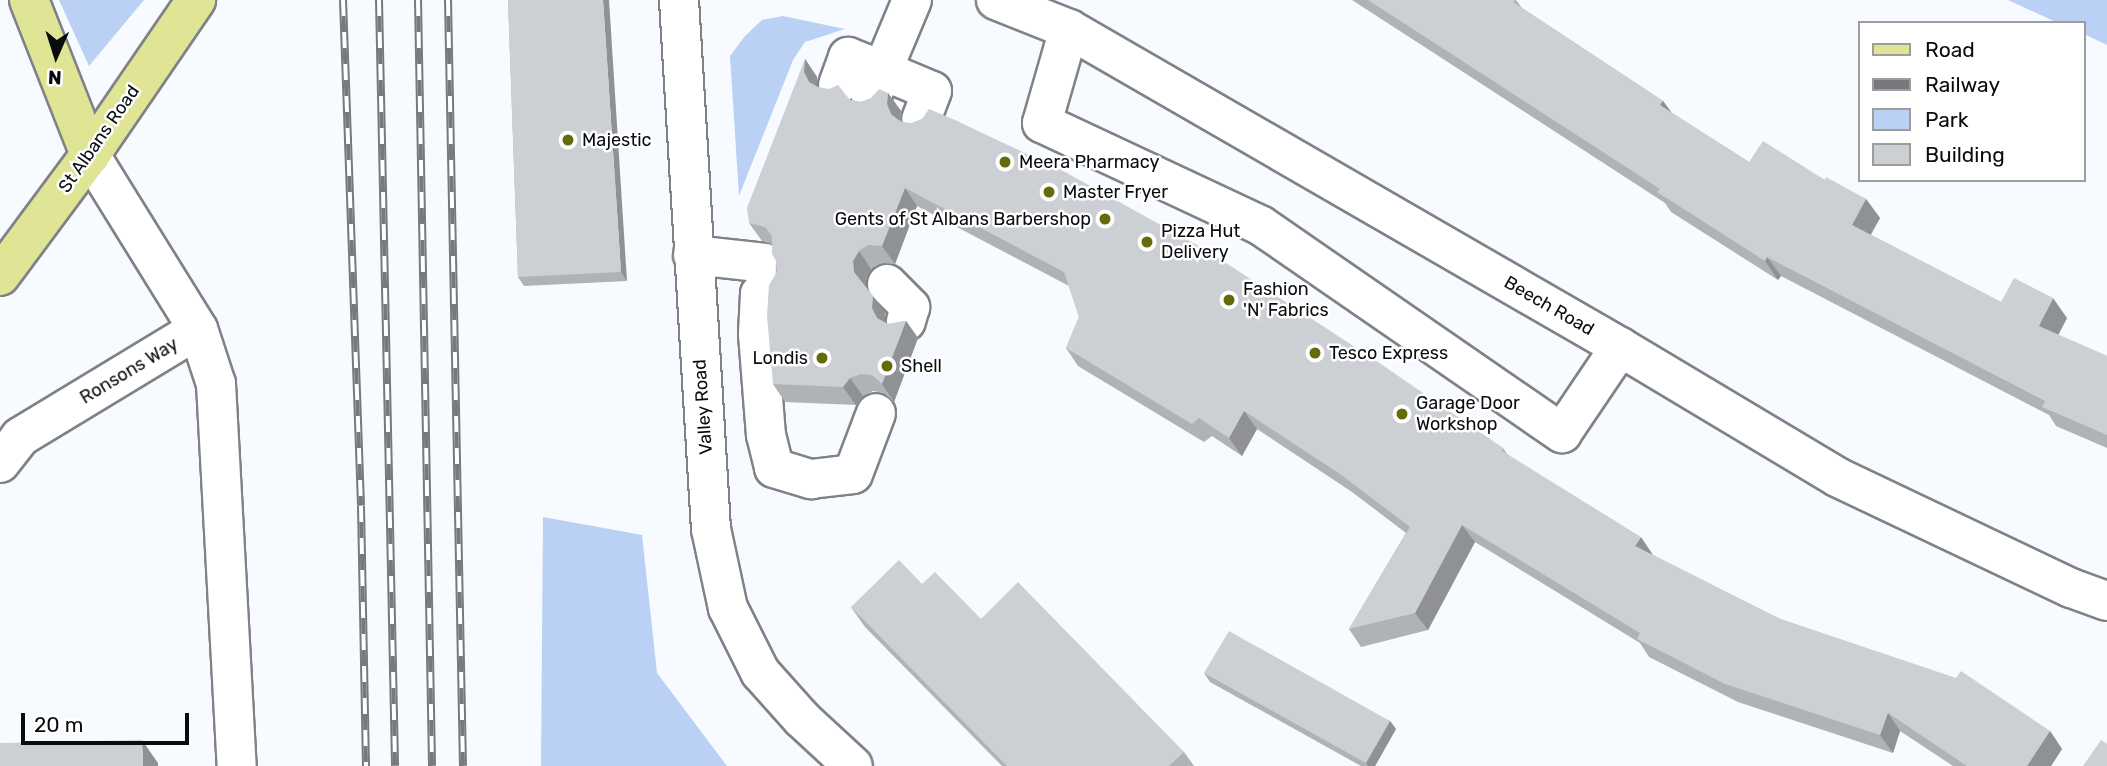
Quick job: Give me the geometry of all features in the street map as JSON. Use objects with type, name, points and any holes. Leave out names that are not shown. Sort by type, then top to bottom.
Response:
[{"type":"main road","points":[[29,0],[90,155]]},
{"type":"main road","name":"St Albans Road","points":[[0,276],[90,155],[196,0]]},
{"type":"street","name":"Valley Road","points":[[679,0],[692,255],[711,529],[728,608],[760,672],[802,719],[853,766]]},
{"type":"street","points":[[912,0],[864,85],[932,91],[921,119]]},
{"type":"street","name":"Beech Road","points":[[996,0],[1069,29],[1620,347],[1837,477],[2071,588],[2107,601]]},
{"type":"street","points":[[1069,29],[1042,123],[1261,225],[1562,433],[1620,347]]},
{"type":"street","name":"Ronsons Way","points":[[0,463],[20,438],[198,329],[90,155]]},
{"type":"street","points":[[692,255],[766,274],[760,294],[758,334],[766,435],[774,468],[811,479],[853,474],[876,413]]},
{"type":"street","points":[[887,284],[910,307],[906,321]]},
{"type":"street","points":[[198,329],[216,384],[237,766]]},
{"type":"green space","points":[[59,0],[144,0],[89,66]]},
{"type":"green space","points":[[2008,0],[2107,0],[2107,45],[2086,35],[2086,21],[2054,21]]},
{"type":"green space","points":[[783,16],[845,29],[805,42],[793,60],[739,196],[730,56],[762,20]]},
{"type":"green space","points":[[543,517],[642,535],[657,673],[727,766],[541,766]]},
{"type":"building","name":"Majestic","points":[[508,0],[603,0],[621,272],[518,277]]},
{"type":"building","points":[[1368,0],[1515,0],[1513,2],[1663,101],[1660,105],[1749,162],[1763,141],[1825,180],[1826,177],[1866,199],[1852,225],[2001,302],[2014,278],[2053,298],[2039,326],[2107,356],[2107,435],[2042,407],[2045,401],[1767,257],[1765,261],[1657,192],[1660,189]]},
{"type":"building","points":[[805,59],[804,72],[809,82],[818,87],[829,89],[838,85],[850,100],[861,102],[871,98],[879,89],[888,93],[887,104],[891,114],[901,122],[911,123],[922,119],[929,109],[1065,172],[1206,250],[1378,362],[1503,448],[1502,451],[1641,537],[1635,546],[1778,618],[1956,678],[1961,671],[2050,731],[2027,766],[1967,766],[1888,713],[1880,735],[1725,684],[1637,639],[1640,633],[1462,525],[1415,613],[1349,629],[1410,527],[1340,474],[1244,411],[1229,438],[1199,418],[1192,424],[1066,348],[1079,317],[1064,272],[905,188],[882,246],[868,245],[859,251],[853,261],[854,272],[873,296],[872,308],[877,318],[888,324],[906,321],[882,384],[872,375],[861,374],[850,378],[843,387],[773,384],[767,316],[769,285],[777,272],[776,261],[772,254],[772,236],[765,227],[749,223],[747,208]]},
{"type":"building","points":[[899,560],[922,584],[935,572],[981,619],[1018,582],[1184,752],[1169,766],[1007,766],[851,607]]},
{"type":"building","points":[[1229,631],[1390,721],[1366,763],[1204,673]]},
{"type":"building","points":[[142,740],[143,766],[0,766],[0,743]]},
{"type":"building","points":[[2101,740],[2107,744],[2107,766],[2083,766]]},
{"type":"railway","points":[[343,0],[361,506],[366,766]]},
{"type":"railway","points":[[379,0],[395,766]]},
{"type":"railway","points":[[418,0],[432,766]]},
{"type":"railway","points":[[448,0],[463,766]]},
{"type":"place","name":"Majestic","points":[[568,140]]},
{"type":"place","name":"Meera Pharmacy","points":[[1005,162]]},
{"type":"place","name":"Master Fryer","points":[[1049,192]]},
{"type":"place","name":"Gents of St Albans Barbershop","points":[[1105,219]]},
{"type":"place","name":"Pizza Hut Delivery","points":[[1147,242]]},
{"type":"place","name":"Fashion 'N' Fabrics","points":[[1229,300]]},
{"type":"place","name":"Tesco Express","points":[[1315,353]]},
{"type":"place","name":"Londis","points":[[822,358]]},
{"type":"place","name":"Shell","points":[[887,366]]},
{"type":"place","name":"Garage Door Workshop","points":[[1402,414]]}]
